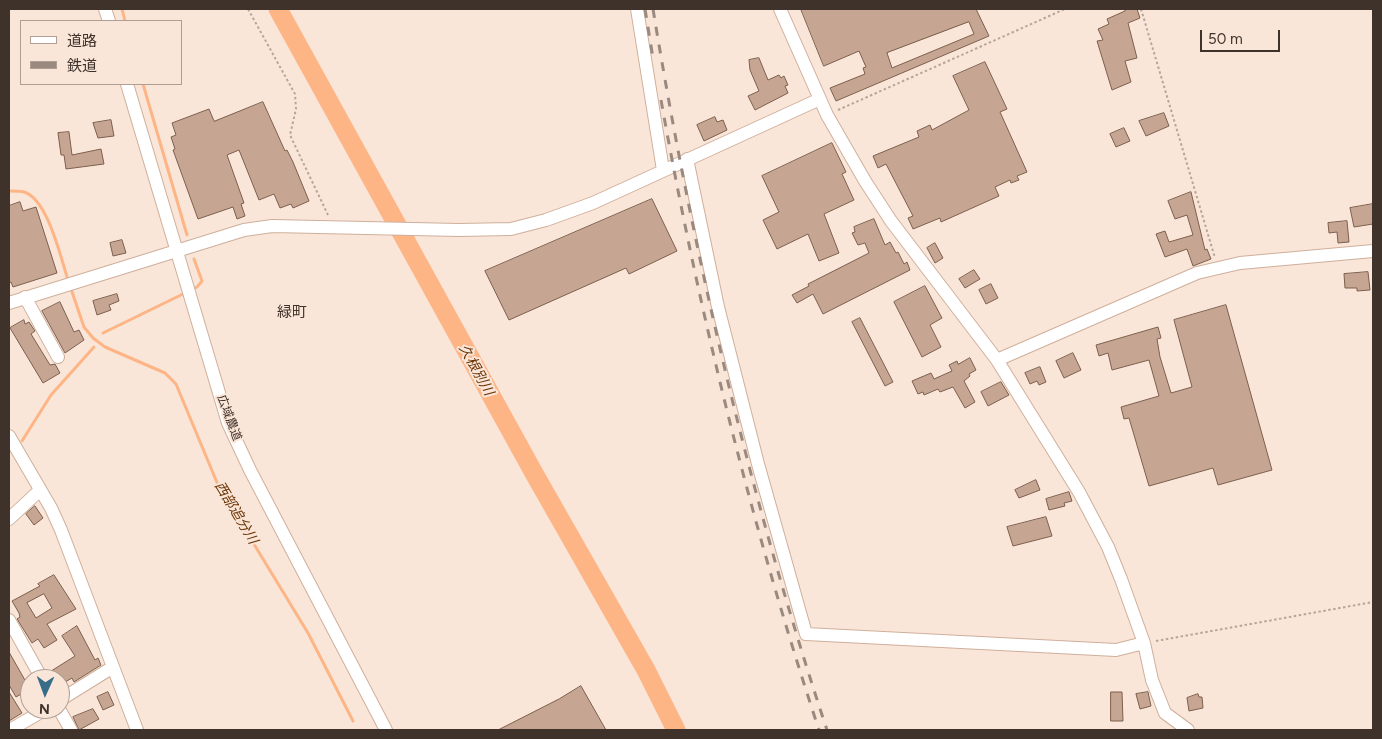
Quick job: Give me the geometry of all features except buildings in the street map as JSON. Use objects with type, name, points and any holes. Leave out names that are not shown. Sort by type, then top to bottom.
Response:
[{"type":"street","points":[[637,9],[663,170]]},
{"type":"street","points":[[780,9],[826,115],[891,221],[997,360],[1079,492],[1108,547],[1144,643],[1152,680],[1166,713],[1188,730]]},
{"type":"street","name":"広域農道","points":[[127,85],[228,423],[250,470],[386,730]]},
{"type":"street","points":[[9,302],[244,230],[272,226],[344,229],[511,229],[546,220],[593,203],[820,99]]},
{"type":"street","points":[[687,159],[718,307],[758,464],[806,634],[1116,650],[1144,643]]},
{"type":"street","points":[[997,360],[1197,273],[1217,267],[1240,263],[1373,251]]},
{"type":"street","points":[[25,297],[58,357]]},
{"type":"street","points":[[9,436],[39,491],[51,508],[61,530],[137,730]]},
{"type":"street","points":[[9,518],[39,491]]},
{"type":"street","points":[[9,620],[36,669]]},
{"type":"street","points":[[70,694],[113,667]]},
{"type":"street","points":[[10,730],[29,719]]},
{"type":"street","points":[[65,719],[71,730]]},
{"type":"path","points":[[248,9],[295,94],[296,109],[290,135],[328,213],[330,228]]},
{"type":"path","points":[[826,115],[1066,9]]},
{"type":"path","points":[[1141,9],[1217,267]]},
{"type":"path","points":[[1144,643],[1373,602]]},
{"type":"waterway","name":"西部追分川","points":[[122,9],[125,20]]},
{"type":"waterway","name":"久根別川","points":[[278,9],[535,475],[646,670],[676,730]]},
{"type":"waterway","name":"西部追分川","points":[[143,85],[187,235]]},
{"type":"waterway","points":[[9,191],[24,192],[32,197],[40,206],[47,217],[68,280]]},
{"type":"waterway","name":"西部追分川","points":[[191,290],[202,281],[194,259]]},
{"type":"waterway","name":"西部追分川","points":[[70,286],[84,327],[93,338],[105,347],[165,373],[176,384],[218,485],[308,633],[353,721]]},
{"type":"waterway","name":"西部追分川","points":[[103,333],[185,293]]},
{"type":"waterway","name":"西部追分川","points":[[22,441],[51,395],[94,347]]},
{"type":"railway","points":[[645,9],[653,58]]},
{"type":"railway","points":[[653,9],[686,192],[726,373],[773,553],[827,730]]},
{"type":"railway","points":[[661,100],[692,259],[729,418],[771,575],[819,730]]},
{"type":"district","name":"緑町","points":[[292,313]]}]
